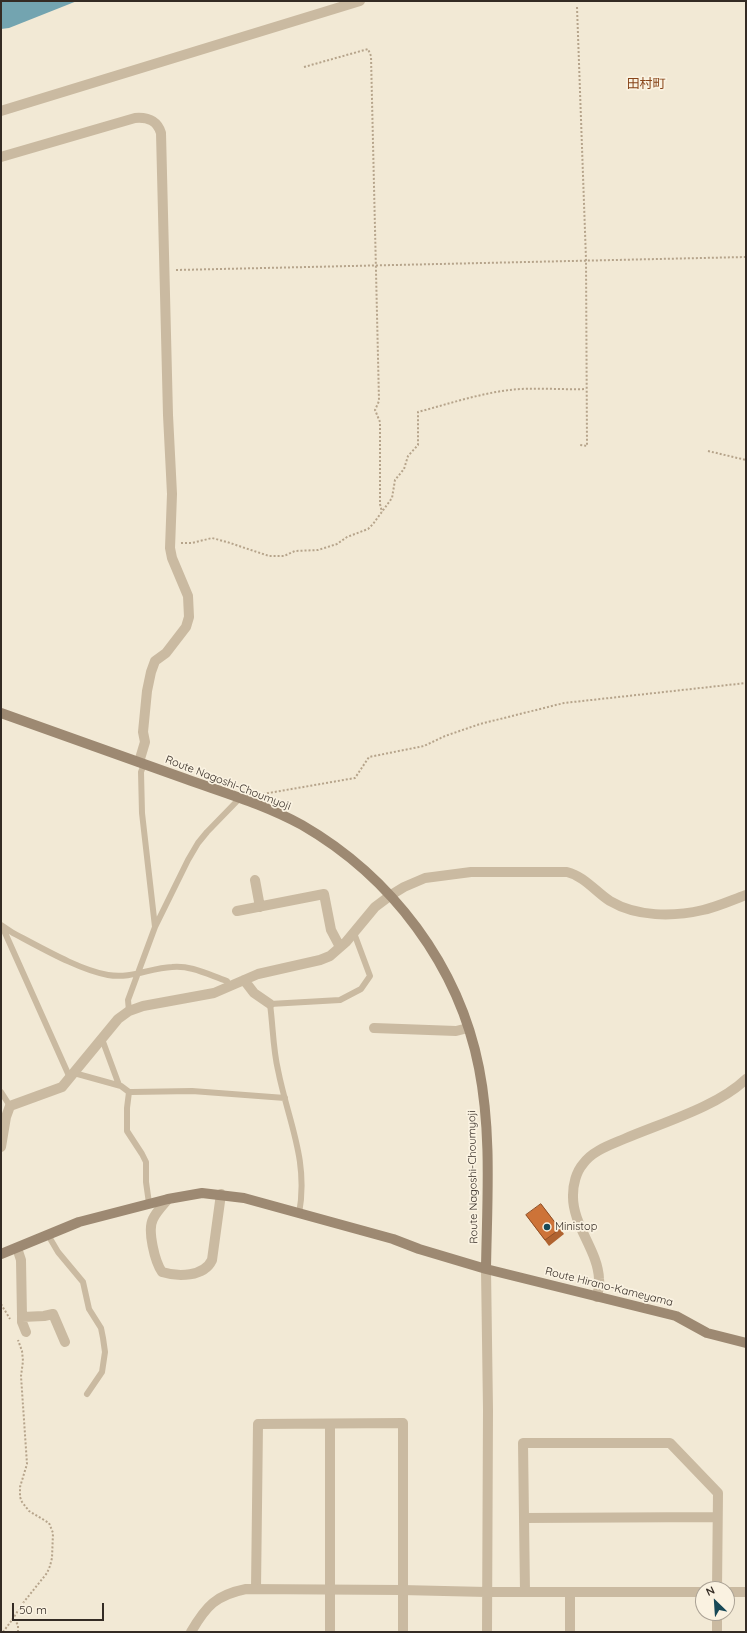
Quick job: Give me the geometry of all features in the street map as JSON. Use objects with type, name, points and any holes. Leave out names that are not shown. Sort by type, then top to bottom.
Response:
[{"type":"main road","name":"Route Nagoshi-Choumyoji","points":[[1,713],[279,813],[323,838],[352,860],[391,895],[422,934],[456,995],[468,1028],[479,1069],[486,1118],[486,1269]]},
{"type":"main road","points":[[1,1254],[79,1222],[168,1198],[202,1193],[221,1194],[244,1198],[393,1239],[419,1249],[486,1269]]},
{"type":"main road","name":"Route Hirano-Kameyama","points":[[486,1269],[676,1316],[707,1333],[746,1343]]},
{"type":"street","points":[[1,111],[360,1]]},
{"type":"street","points":[[1,157],[135,118],[152,119],[159,127],[161,133],[168,415],[172,494],[170,541],[172,558],[188,596],[189,617],[186,627],[166,653],[155,661],[151,672],[147,691],[143,732],[145,742],[141,763]]},
{"type":"street","points":[[1,1147],[6,1117],[10,1106],[62,1086],[72,1076],[118,1019],[129,1011],[143,1006],[214,993],[258,974],[320,960],[330,956],[354,933],[375,908],[391,895],[414,883],[436,876],[471,872],[558,871],[575,874],[597,892],[620,906],[636,911],[660,914],[675,914],[702,910],[746,895]]},
{"type":"street","points":[[255,880],[260,907]]},
{"type":"street","points":[[237,911],[324,894],[331,930],[340,947]]},
{"type":"street","points":[[244,980],[254,993],[270,1004]]},
{"type":"street","points":[[374,1028],[456,1031],[468,1028]]},
{"type":"street","points":[[597,1297],[599,1279],[597,1267],[577,1219],[574,1207],[574,1183],[582,1164],[600,1150],[708,1104],[732,1091],[746,1080]]},
{"type":"street","points":[[168,1198],[151,1222],[152,1240],[158,1265],[162,1272],[174,1275],[187,1274],[207,1268],[212,1260],[221,1194]]},
{"type":"street","points":[[17,1248],[21,1260],[22,1322],[26,1332]]},
{"type":"street","points":[[486,1269],[488,1410],[487,1632]]},
{"type":"street","points":[[22,1317],[52,1314],[65,1342]]},
{"type":"street","points":[[256,1589],[258,1424],[403,1424],[402,1632]]},
{"type":"street","points":[[330,1424],[330,1632]]},
{"type":"street","points":[[525,1592],[523,1443],[670,1443],[718,1493],[717,1581]]},
{"type":"street","points":[[524,1518],[717,1517]]},
{"type":"street","points":[[191,1632],[205,1610],[214,1600],[236,1591],[256,1589],[486,1592],[695,1592]]},
{"type":"street","points":[[570,1592],[570,1632]]},
{"type":"street","points":[[735,1592],[746,1592]]},
{"type":"street","points":[[717,1621],[717,1632]]},
{"type":"lane","points":[[141,763],[142,813],[155,927]]},
{"type":"lane","points":[[129,1011],[128,1000],[136,974],[155,927],[198,843],[240,798]]},
{"type":"lane","points":[[1,925],[20,936],[93,971],[109,975],[136,974],[172,967],[190,967],[227,981],[229,987]]},
{"type":"lane","points":[[1,925],[72,1076],[119,1085],[129,1092],[192,1091],[285,1098]]},
{"type":"lane","points":[[298,1214],[301,1202],[302,1167],[299,1149],[277,1069],[270,1004],[340,1000],[362,989],[370,976],[354,933]]},
{"type":"lane","points":[[102,1039],[119,1085]]},
{"type":"lane","points":[[1,1092],[10,1106]]},
{"type":"lane","points":[[129,1092],[126,1108],[127,1131],[146,1162],[146,1182],[149,1203]]},
{"type":"lane","points":[[48,1235],[58,1252],[83,1282],[89,1309],[101,1328],[105,1352],[102,1372],[87,1394]]},
{"type":"path","points":[[577,7],[586,260],[587,446],[580,445]]},
{"type":"path","points":[[304,67],[368,49],[371,56],[379,401],[376,410],[380,422],[380,504],[382,512]]},
{"type":"path","points":[[164,270],[746,257]]},
{"type":"path","points":[[170,541],[192,544],[212,538],[269,556],[284,556],[295,551],[318,550],[337,544],[347,537],[368,529],[392,498],[395,480],[404,469],[408,456],[418,445],[418,412],[476,396],[510,390],[586,389]]},
{"type":"path","points":[[708,451],[746,460]]},
{"type":"path","points":[[261,794],[355,778],[369,757],[424,746],[445,736],[480,724],[564,703],[746,683]]},
{"type":"path","points":[[1,1304],[11,1320]]},
{"type":"path","points":[[4,1632],[23,1603],[47,1573],[52,1558],[53,1533],[49,1523],[30,1511],[22,1502],[20,1497],[20,1487],[27,1464],[21,1376],[23,1361],[22,1351],[18,1339]]},
{"type":"path","points":[[12,1620],[15,1620],[18,1625],[18,1632]]},
{"type":"water","points":[[1,1],[77,1],[9,28],[1,29]]},
{"type":"building","name":"Ministop","points":[[541,1204],[560,1229],[545,1240],[526,1215]]},
{"type":"place","name":"Ministop","points":[[547,1227]]},
{"type":"district","name":"田村町","points":[[646,84]]}]
